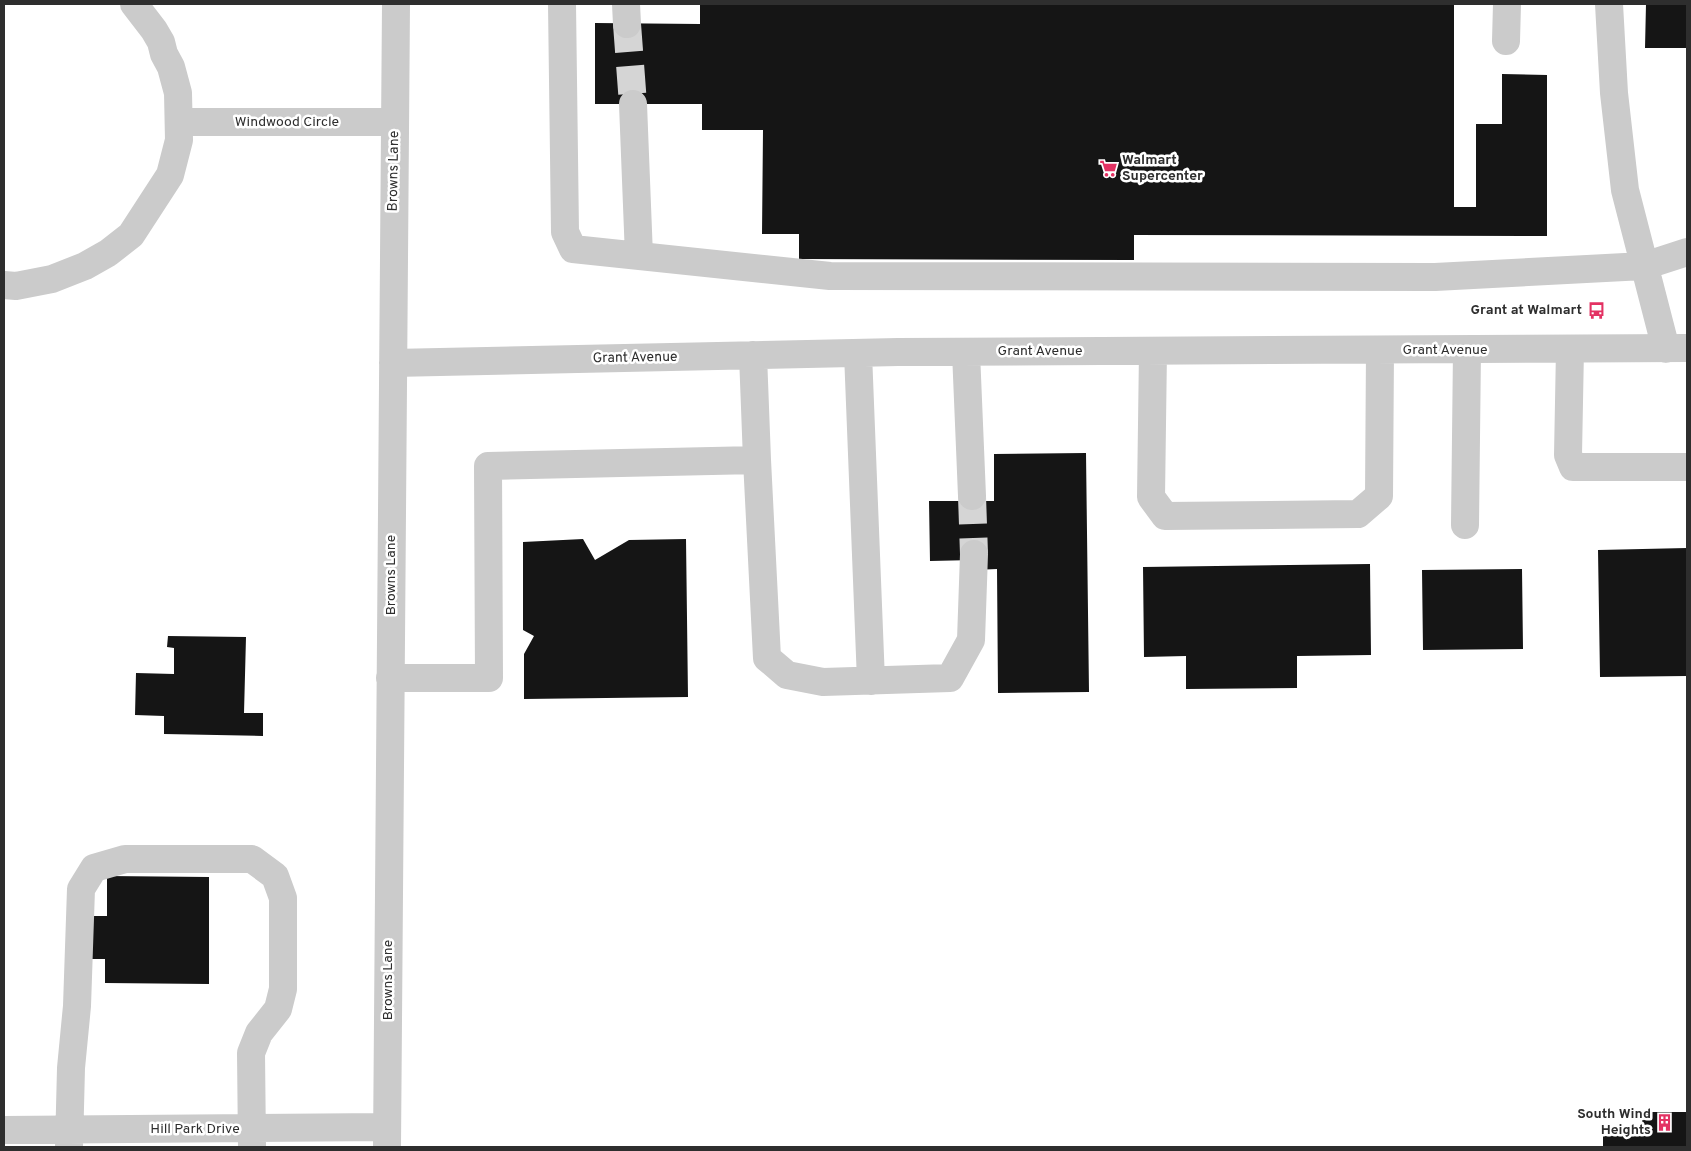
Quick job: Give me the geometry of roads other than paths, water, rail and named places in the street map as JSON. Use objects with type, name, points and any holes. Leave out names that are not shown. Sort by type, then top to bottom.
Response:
[{"type":"street","points":[[4,285],[16,286],[52,279],[85,266],[108,253],[131,235],[170,175],[179,140],[178,93],[171,67],[154,30],[134,4]]},
{"type":"street","name":"Browns Lane","points":[[387,1137],[396,4]]},
{"type":"street","points":[[562,4],[565,232],[573,248],[830,276],[1435,277],[1644,266],[1687,252]]},
{"type":"street","points":[[1506,41],[1507,4]]},
{"type":"street","points":[[1609,4],[1614,93],[1625,190],[1644,266],[1677,349]]},
{"type":"street","points":[[633,104],[639,256]]},
{"type":"street","name":"Windwood Circle","points":[[179,122],[395,122]]},
{"type":"street","points":[[1570,349],[1568,455],[1574,466],[1687,467]]},
{"type":"street","name":"Grant Avenue","points":[[393,363],[858,353],[1677,349]]},
{"type":"street","points":[[1153,351],[1151,498],[1166,516],[1175,516],[1358,514],[1379,496],[1380,350]]},
{"type":"street","points":[[1466,525],[1467,350]]},
{"type":"street","points":[[966,352],[972,496]]},
{"type":"street","points":[[858,353],[871,680]]},
{"type":"street","points":[[753,355],[767,658],[787,674],[823,682],[950,678],[971,640],[974,554]]},
{"type":"street","points":[[390,678],[489,678],[488,466],[757,460]]},
{"type":"street","points":[[70,1138],[81,889],[94,868],[125,859],[252,859],[275,876],[282,898],[283,989],[278,1009],[259,1033],[251,1053],[251,1138]]},
{"type":"street","name":"Hill Park Drive","points":[[4,1130],[70,1138],[387,1137]]},
{"type":"tunnel","points":[[627,24],[633,104]]},
{"type":"tunnel","points":[[972,496],[974,554]]},
{"type":"place","name":"Walmart Supercenter","points":[[1108,168]]},
{"type":"place","name":"Grant at Walmart","points":[[1596,310]]},
{"type":"place","name":"South Wind Heights","points":[[1665,1122]]}]
